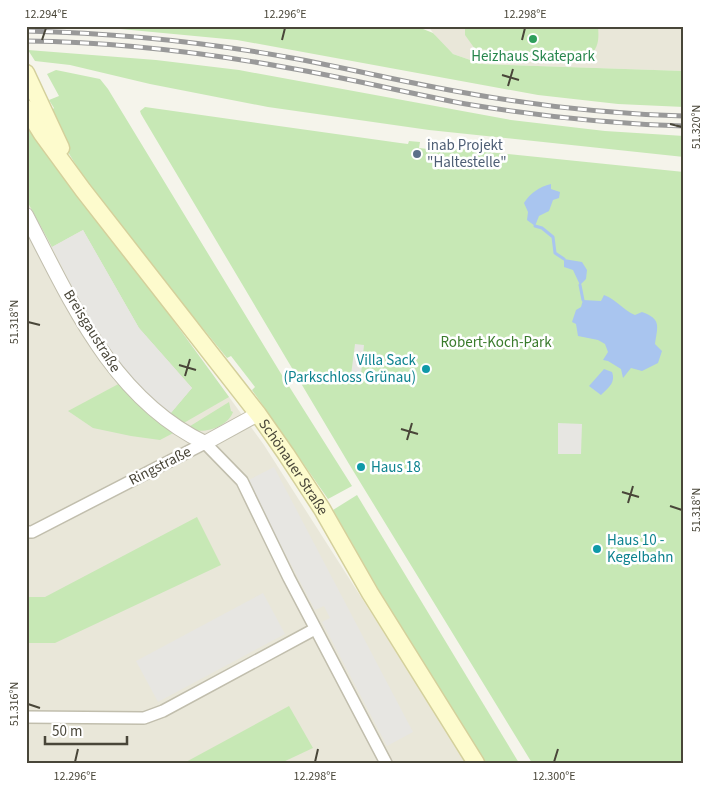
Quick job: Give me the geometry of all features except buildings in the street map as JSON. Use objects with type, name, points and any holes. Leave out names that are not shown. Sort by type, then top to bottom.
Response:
[{"type":"main road","name":"Schönauer Straße","points":[[27,75],[83,190]]},
{"type":"main road","name":"Schönauer Straße","points":[[26,108],[42,134],[83,190],[258,414],[308,486],[370,593],[476,763]]},
{"type":"street","name":"Breisgaustraße","points":[[26,215],[80,316],[101,350],[124,381],[179,430],[206,443]]},
{"type":"street","points":[[206,443],[258,414]]},
{"type":"street","name":"Ringstraße","points":[[26,532],[32,532],[206,443],[242,481],[315,629],[386,763]]},
{"type":"street","points":[[26,717],[144,718],[163,711],[315,629]]},
{"type":"shaded area","points":[[428,26],[684,26],[684,71],[482,64],[453,54],[442,45]]},
{"type":"shaded area","points":[[26,118],[264,445],[467,763],[26,763]]},
{"type":"shaded area","points":[[83,230],[139,328],[192,388],[170,414],[128,376],[96,333],[52,247]]},
{"type":"shaded area","points":[[355,344],[364,345],[360,384],[350,383]]},
{"type":"shaded area","points":[[558,423],[582,424],[581,454],[558,454]]},
{"type":"shaded area","points":[[274,467],[413,732],[387,746],[322,622],[330,618],[324,606],[315,610],[247,481]]},
{"type":"shaded area","points":[[263,593],[285,634],[158,702],[136,661]]},
{"type":"green space","points":[[89,26],[402,26],[423,29],[433,33],[453,54],[482,64],[684,71],[684,107],[618,104],[538,95],[237,40]]},
{"type":"green space","name":"Heizhaus Skatepark","points":[[465,26],[598,26],[598,39],[596,47],[588,56],[475,49],[465,35]]},
{"type":"green space","points":[[28,50],[156,60],[239,70],[511,120],[605,131],[684,136],[684,157],[429,130],[268,107],[150,84],[70,65],[35,61]]},
{"type":"green space","points":[[56,70],[100,79],[108,89],[280,372],[352,486],[328,499],[252,390],[255,387],[231,356],[227,358],[107,211],[65,148],[48,114],[54,108],[49,100],[59,96],[47,74]]},
{"type":"green space","name":"Robert-Koch-Park","points":[[145,107],[400,143],[408,144],[409,141],[420,142],[419,148],[437,150],[438,147],[684,172],[684,763],[532,763],[349,464],[141,114],[140,111]]},
{"type":"green space","points":[[26,118],[229,397],[182,424],[170,414],[192,388],[139,328],[83,230],[52,247],[26,199]]},
{"type":"green space","points":[[124,381],[179,430],[160,440],[131,436],[93,428],[68,411]]},
{"type":"green space","points":[[229,402],[233,412],[230,418],[220,426],[200,431],[187,428]]},
{"type":"green space","points":[[357,495],[519,763],[485,763],[381,594],[333,510]]},
{"type":"green space","points":[[197,517],[221,565],[55,643],[26,643],[26,597],[45,597]]},
{"type":"green space","points":[[289,706],[313,748],[281,763],[184,763]]},
{"type":"water","points":[[551,184],[551,189],[560,192],[559,198],[553,200],[549,211],[539,216],[535,226],[527,220],[528,212],[524,203],[535,191]]},
{"type":"water","points":[[564,259],[582,262],[587,270],[586,279],[580,285],[573,270],[564,267]]},
{"type":"water","points":[[604,295],[635,315],[642,312],[655,320],[657,327],[655,344],[662,351],[658,363],[642,371],[631,368],[623,378],[621,369],[603,360],[608,352],[605,344],[598,340],[578,336],[576,324],[572,322],[576,310],[581,307],[583,300],[601,301]]},
{"type":"water","points":[[604,369],[612,372],[613,379],[611,385],[601,395],[589,386]]},
{"type":"waterway","points":[[535,226],[542,228],[553,237],[555,253],[564,259]]},
{"type":"waterway","points":[[580,285],[583,300]]},
{"type":"railway","points":[[26,31],[126,36],[193,43],[292,58],[493,98],[575,109],[684,116]]},
{"type":"railway","points":[[26,41],[92,43],[191,53],[256,62],[444,100],[547,116],[684,126]]},
{"type":"place","name":"Heizhaus Skatepark","points":[[533,39]]},
{"type":"place","name":"inab Projekt \"Haltestelle\"","points":[[417,154]]},
{"type":"place","name":"Villa Sack (Parkschloss Grünau)","points":[[426,369]]},
{"type":"place","name":"Haus 18","points":[[361,467]]},
{"type":"place","name":"Haus 10 - Kegelbahn","points":[[597,549]]}]
